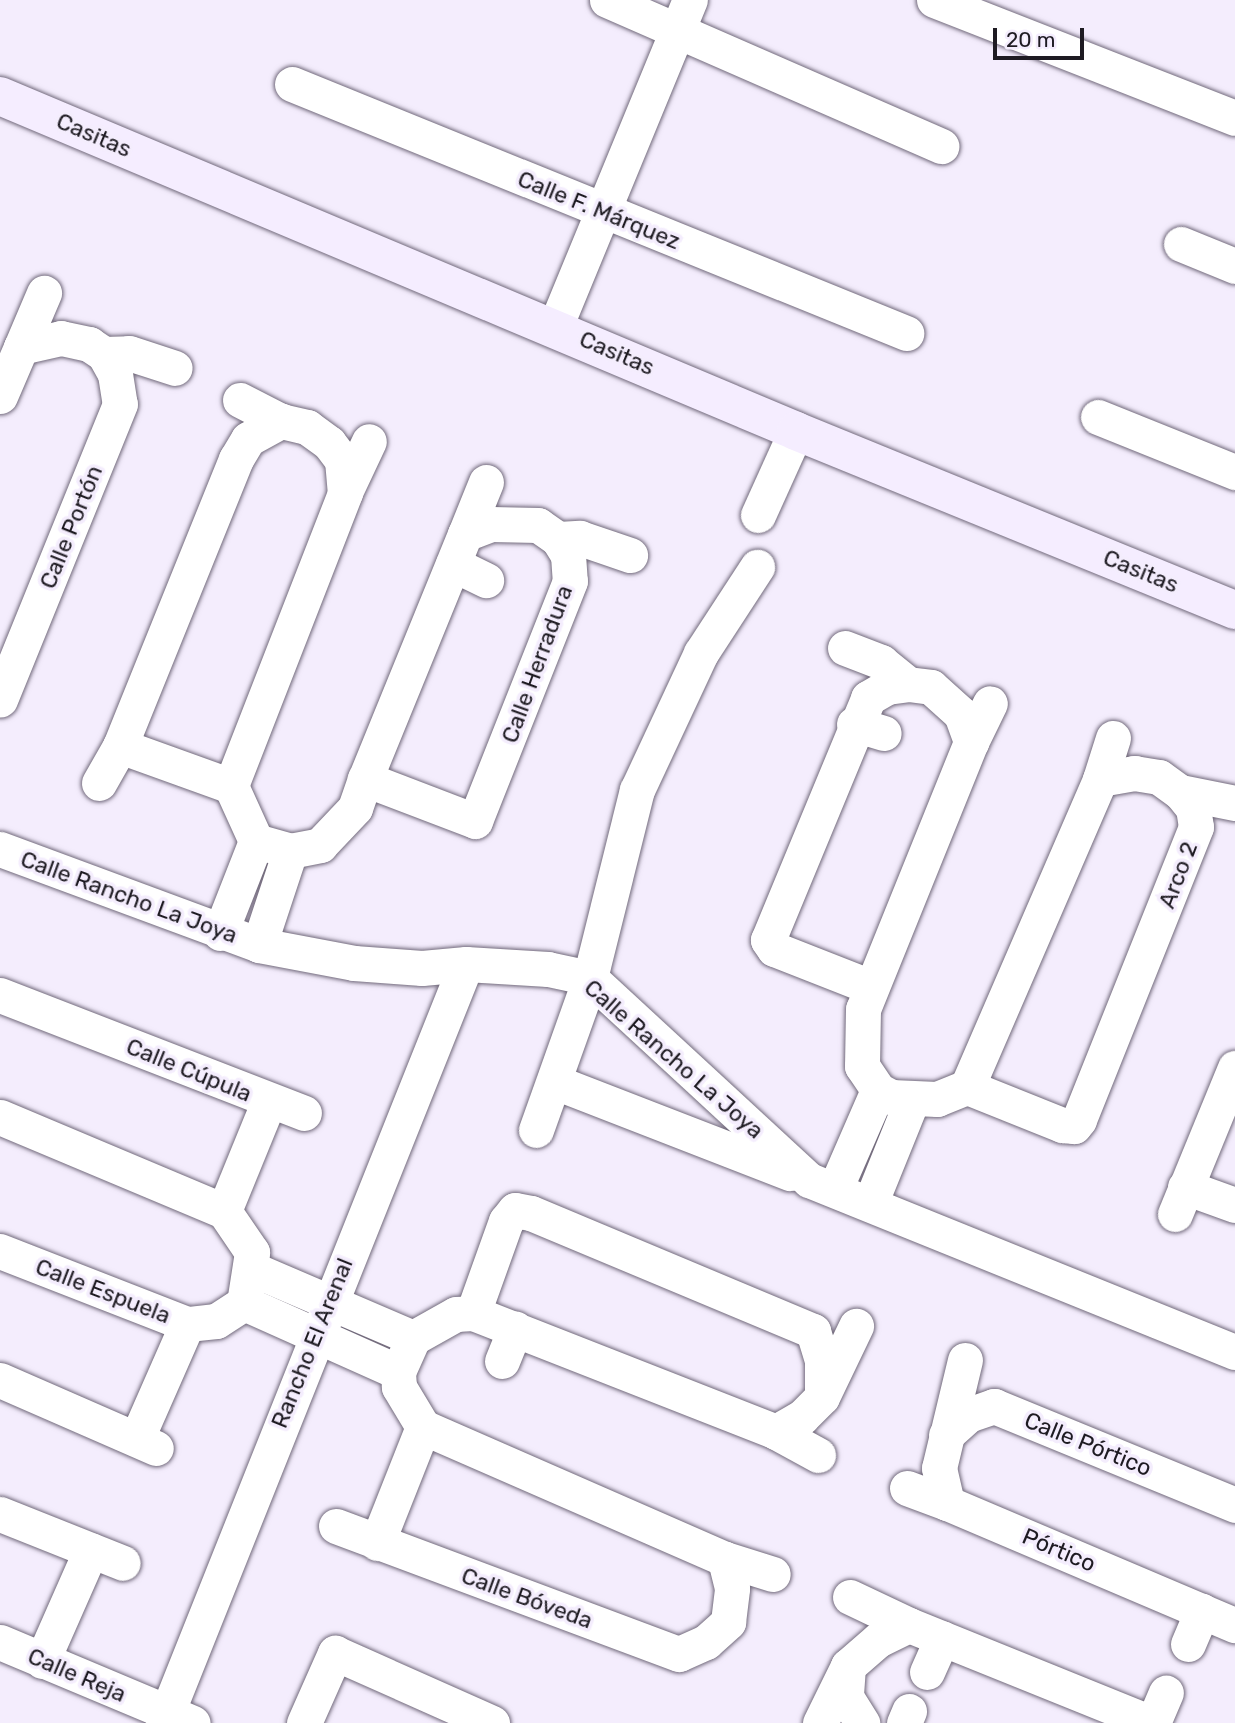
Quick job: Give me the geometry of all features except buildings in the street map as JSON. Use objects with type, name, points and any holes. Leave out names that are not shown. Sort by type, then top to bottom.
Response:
[{"type":"street","points":[[607,0],[684,15],[941,146]]},
{"type":"street","points":[[934,0],[1235,118]]},
{"type":"street","points":[[555,327],[684,15]]},
{"type":"street","name":"Calle F. Márquez","points":[[292,84],[906,333]]},
{"type":"street","name":"Casitas","points":[[0,96],[555,327],[796,431],[1235,610]]},
{"type":"street","points":[[1181,244],[1235,266]]},
{"type":"street","points":[[8,394],[21,347],[44,293]]},
{"type":"street","points":[[21,347],[61,338],[89,344],[104,354],[129,353],[175,368]]},
{"type":"street","name":"Calle Portón","points":[[0,697],[96,426],[120,404],[115,374],[104,354]]},
{"type":"street","points":[[220,933],[256,841],[231,786],[329,511],[342,460],[329,443],[307,427],[281,421],[240,400]]},
{"type":"street","points":[[1098,417],[1235,472]]},
{"type":"street","points":[[99,783],[120,746],[236,488],[248,439],[281,421]]},
{"type":"street","points":[[758,515],[796,431]]},
{"type":"street","points":[[329,511],[369,441]]},
{"type":"street","points":[[256,841],[290,851],[320,845],[339,830],[355,808],[486,482]]},
{"type":"street","points":[[459,549],[491,524],[514,522],[538,525],[558,539],[580,538],[630,555]]},
{"type":"street","name":"Calle Herradura","points":[[365,779],[475,821],[548,603],[570,581],[568,555],[558,539]]},
{"type":"street","points":[[459,549],[486,580]]},
{"type":"street","points":[[536,1130],[590,978],[637,790],[701,653],[757,567]]},
{"type":"street","points":[[845,649],[881,662],[908,684]]},
{"type":"street","points":[[872,987],[774,949],[768,940],[869,729],[868,698],[887,687],[908,684],[931,687],[948,699],[961,714],[958,755]]},
{"type":"street","points":[[990,703],[958,755],[872,987],[860,1042],[862,1066],[878,1090],[912,1100],[937,1100],[967,1087],[1088,830],[1100,779],[1114,738]]},
{"type":"street","points":[[120,746],[231,786]]},
{"type":"street","points":[[1100,779],[1134,773],[1159,777],[1180,792],[1235,803]]},
{"type":"street","name":"Arco 2","points":[[967,1087],[1074,1126],[1169,863],[1196,827],[1193,808],[1180,792]]},
{"type":"street","name":"Calle Rancho La Joya","points":[[0,849],[220,933],[259,945],[354,963],[422,968],[466,964],[548,969],[590,978],[822,1184],[1235,1352]]},
{"type":"street","points":[[259,945],[290,851]]},
{"type":"street","name":"Rancho El Arenal","points":[[174,1720],[315,1334],[466,964]]},
{"type":"street","name":"Calle Cúpula","points":[[16,1010],[269,1101],[224,1211]]},
{"type":"street","points":[[1235,1068],[1180,1201],[1235,1205]]},
{"type":"street","points":[[555,1082],[822,1184],[878,1090]]},
{"type":"street","points":[[870,1203],[912,1100]]},
{"type":"street","points":[[269,1101],[304,1113]]},
{"type":"street","points":[[0,1117],[171,1205],[224,1211],[252,1252],[247,1285]]},
{"type":"street","points":[[473,1313],[506,1221],[515,1210],[771,1324],[813,1331],[822,1362],[822,1397]]},
{"type":"street","name":"Calle Espuela","points":[[0,1251],[139,1291],[187,1324],[216,1321],[247,1285]]},
{"type":"street","points":[[247,1285],[328,1301],[413,1338]]},
{"type":"street","points":[[247,1285],[315,1334],[398,1372]]},
{"type":"street","points":[[423,1427],[399,1387],[398,1372],[413,1338],[456,1314],[473,1313],[735,1403],[776,1432],[818,1455]]},
{"type":"street","points":[[0,1380],[146,1443],[187,1324]]},
{"type":"street","points":[[776,1432],[802,1417],[822,1397],[856,1326]]},
{"type":"street","points":[[502,1362],[515,1329]]},
{"type":"street","points":[[947,1503],[939,1468],[965,1360]]},
{"type":"street","name":"Calle Pórtico","points":[[946,1435],[968,1415],[994,1406],[1023,1430],[1235,1505]]},
{"type":"street","points":[[423,1427],[475,1434],[725,1559],[773,1574]]},
{"type":"street","points":[[336,1526],[377,1543],[423,1427]]},
{"type":"street","points":[[907,1488],[947,1503]]},
{"type":"street","name":"Pórtico","points":[[947,1503],[989,1506],[1235,1625]]},
{"type":"street","points":[[0,1514],[107,1556],[42,1661]]},
{"type":"street","name":"Calle Bóveda","points":[[377,1543],[679,1654],[706,1642],[728,1622],[732,1588],[725,1559]]},
{"type":"street","points":[[850,1597],[942,1639],[1157,1713]]},
{"type":"street","points":[[1188,1644],[1202,1611]]},
{"type":"street","points":[[820,1723],[848,1666],[878,1640],[909,1625]]},
{"type":"street","points":[[927,1672],[942,1639]]},
{"type":"street","name":"Calle Reja","points":[[0,1642],[174,1720]]},
{"type":"street","points":[[304,1723],[335,1653],[492,1723]]},
{"type":"street","points":[[848,1666],[846,1697],[862,1723]]}]
